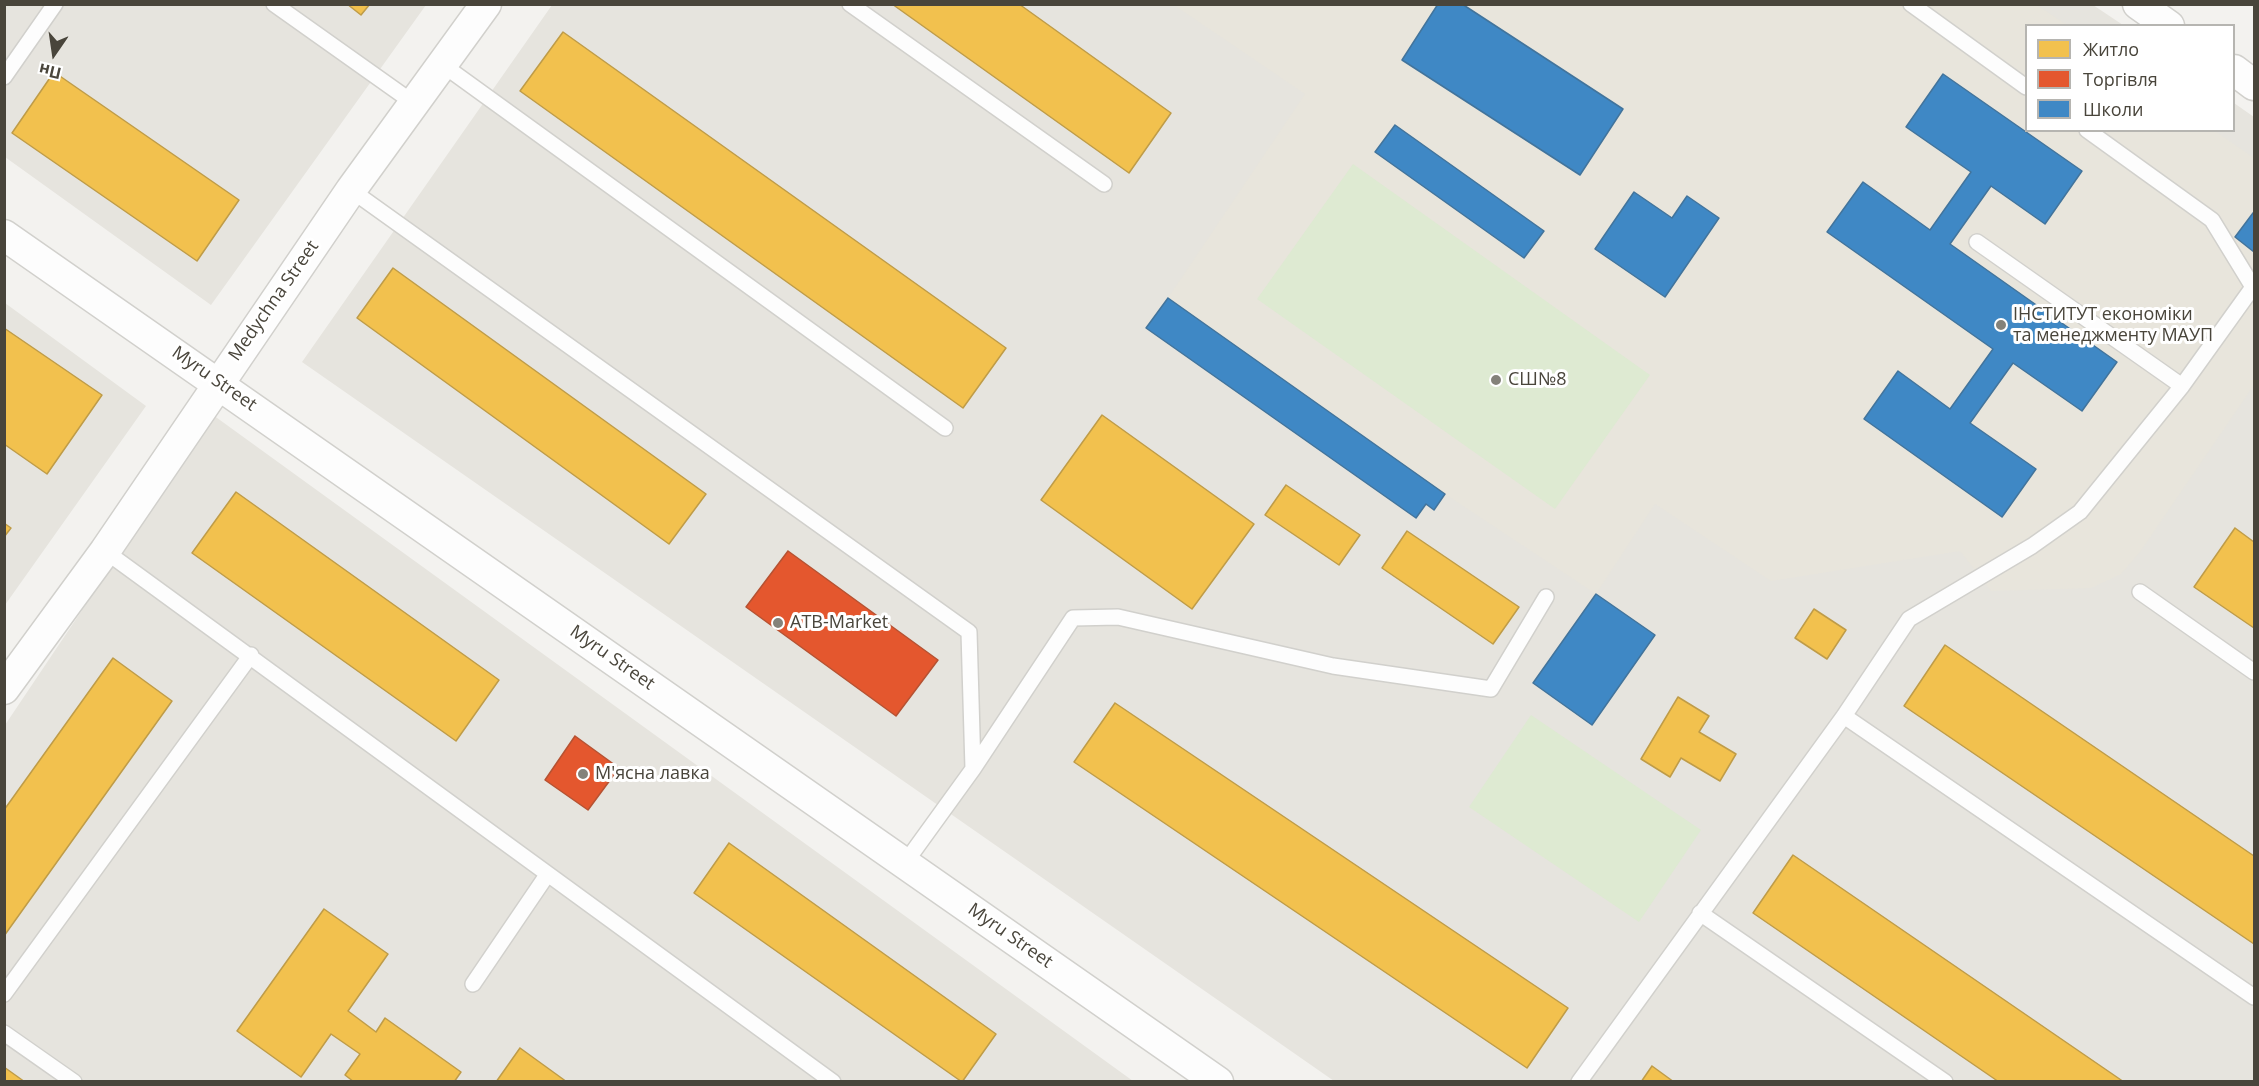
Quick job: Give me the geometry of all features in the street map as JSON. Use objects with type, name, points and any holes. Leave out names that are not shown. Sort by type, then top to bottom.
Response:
[{"type":"street","name":"Medychna Street","points":[[4,689],[105,551],[351,190],[486,4]]},
{"type":"street","points":[[2138,4],[2166,24]]},
{"type":"street","points":[[2235,71],[2254,85]]},
{"type":"street","name":"Myru Street","points":[[4,235],[218,382],[1218,1082]]},
{"type":"lane","points":[[4,77],[55,4]]},
{"type":"lane","points":[[274,4],[415,104]]},
{"type":"lane","points":[[850,4],[1104,184]]},
{"type":"lane","points":[[1911,4],[2025,86]]},
{"type":"lane","points":[[443,65],[945,428]]},
{"type":"lane","points":[[1579,1082],[1844,716],[1909,619],[2032,546],[2080,512],[2182,386],[2253,288],[2212,220],[2090,132]]},
{"type":"lane","points":[[351,190],[969,632],[973,769]]},
{"type":"lane","points":[[1977,242],[2182,386]]},
{"type":"lane","points":[[105,551],[251,655],[547,875],[833,1082]]},
{"type":"lane","points":[[2140,592],[2254,672]]},
{"type":"lane","points":[[905,862],[973,769],[1073,618],[1118,617],[1333,666],[1491,689],[1546,597]]},
{"type":"lane","points":[[4,994],[251,655]]},
{"type":"lane","points":[[1844,716],[2254,997]]},
{"type":"lane","points":[[474,984],[547,875]]},
{"type":"lane","points":[[1700,913],[1945,1082]]},
{"type":"lane","points":[[4,1033],[74,1082]]},
{"type":"shaded area","points":[[5,5],[426,5],[211,305],[5,157]]},
{"type":"shaded area","points":[[552,5],[2093,5],[2122,24],[2025,24],[2025,132],[2235,132],[2235,104],[2254,117],[2254,1081],[1334,1081],[302,362]]},
{"type":"shaded area","points":[[1174,5],[2037,5],[2066,24],[2025,24],[2025,132],[2216,132],[2254,158],[2254,385],[2140,552],[2121,574],[2091,588],[1991,591],[1960,551],[1771,581],[1655,504],[1596,594],[1445,494],[1168,298],[1305,94]]},
{"type":"shaded area","points":[[5,303],[146,406],[5,605]]},
{"type":"shaded area","points":[[213,415],[1133,1081],[5,1082],[5,725]]},
{"type":"green space","points":[[1353,164],[1650,375],[1555,509],[1257,299]]},
{"type":"green space","points":[[1531,715],[1701,830],[1639,922],[1469,807]]},
{"type":"building: Житло","points":[[347,4],[370,4],[361,15]]},
{"type":"building: Житло","points":[[892,4],[1019,4],[1171,113],[1129,173]]},
{"type":"building: Житло","points":[[563,32],[1006,348],[963,408],[520,91]]},
{"type":"building: Житло","points":[[54,72],[239,200],[197,261],[12,133]]},
{"type":"building: Житло","points":[[393,268],[706,494],[669,544],[357,318]]},
{"type":"building: Житло","points":[[4,328],[102,395],[47,474],[4,444]]},
{"type":"building: Житло","points":[[1102,415],[1254,524],[1192,609],[1041,500]]},
{"type":"building: Житло","points":[[1286,485],[1360,535],[1339,565],[1265,515]]},
{"type":"building: Житло","points":[[236,492],[499,680],[456,741],[192,553]]},
{"type":"building: Житло","points":[[4,523],[11,528],[4,537]]},
{"type":"building: Житло","points":[[2235,528],[2254,542],[2254,628],[2194,587]]},
{"type":"building: Житло","points":[[1407,531],[1519,607],[1493,644],[1382,568]]},
{"type":"building: Житло","points":[[1814,609],[1846,630],[1827,659],[1795,638]]},
{"type":"building: Житло","points":[[1945,645],[2254,856],[2254,944],[1904,706]]},
{"type":"building: Житло","points":[[113,658],[172,701],[4,936],[4,810]]},
{"type":"building: Житло","points":[[1678,697],[1709,716],[1699,732],[1736,754],[1720,781],[1681,758],[1670,777],[1641,759]]},
{"type":"building: Житло","points":[[1115,703],[1568,1008],[1527,1068],[1074,762]]},
{"type":"building: Житло","points":[[729,843],[996,1034],[962,1082],[694,893]]},
{"type":"building: Житло","points":[[1793,855],[2124,1082],[1999,1082],[1753,913]]},
{"type":"building: Житло","points":[[324,909],[388,954],[348,1011],[376,1032],[385,1018],[461,1072],[454,1082],[354,1082],[345,1075],[360,1054],[331,1034],[301,1077],[237,1031]]},
{"type":"building: Житло","points":[[520,1048],[567,1082],[496,1082]]},
{"type":"building: Житло","points":[[1652,1066],[1674,1082],[1641,1082]]},
{"type":"building: Житло","points":[[4,1067],[25,1082],[4,1082]]},
{"type":"building: Торгівля","points":[[788,551],[938,660],[896,716],[746,607]]},
{"type":"building: Торгівля","points":[[575,736],[619,768],[588,810],[545,780]]},
{"type":"building: Школи","points":[[1438,4],[1462,4],[1623,109],[1580,175],[1402,60]]},
{"type":"building: Школи","points":[[1943,74],[2082,171],[2045,224],[1991,186],[1950,244],[2117,362],[2082,411],[2013,363],[1970,423],[2036,469],[2002,517],[1864,419],[1898,371],[1950,409],[1993,349],[1827,232],[1863,182],[1930,230],[1971,172],[1906,127]]},
{"type":"building: Школи","points":[[1395,125],[1544,231],[1524,258],[1375,152]]},
{"type":"building: Школи","points":[[1634,192],[1672,218],[1687,196],[1719,218],[1665,297],[1595,249]]},
{"type":"building: Школи","points":[[2254,214],[2254,252],[2235,237]]},
{"type":"building: Школи","points":[[1168,298],[1445,494],[1434,510],[1426,504],[1416,518],[1146,328]]},
{"type":"building: Школи","points":[[1596,594],[1655,635],[1592,725],[1533,683]]},
{"type":"place","name":"ІНСТИТУТ економіки та менеджменту МАУП","points":[[2001,325]]},
{"type":"place","name":"СШ№8","points":[[1496,380]]},
{"type":"place","name":"ATB-Market","points":[[778,623]]},
{"type":"place","name":"М'ясна лавка","points":[[583,774]]}]
